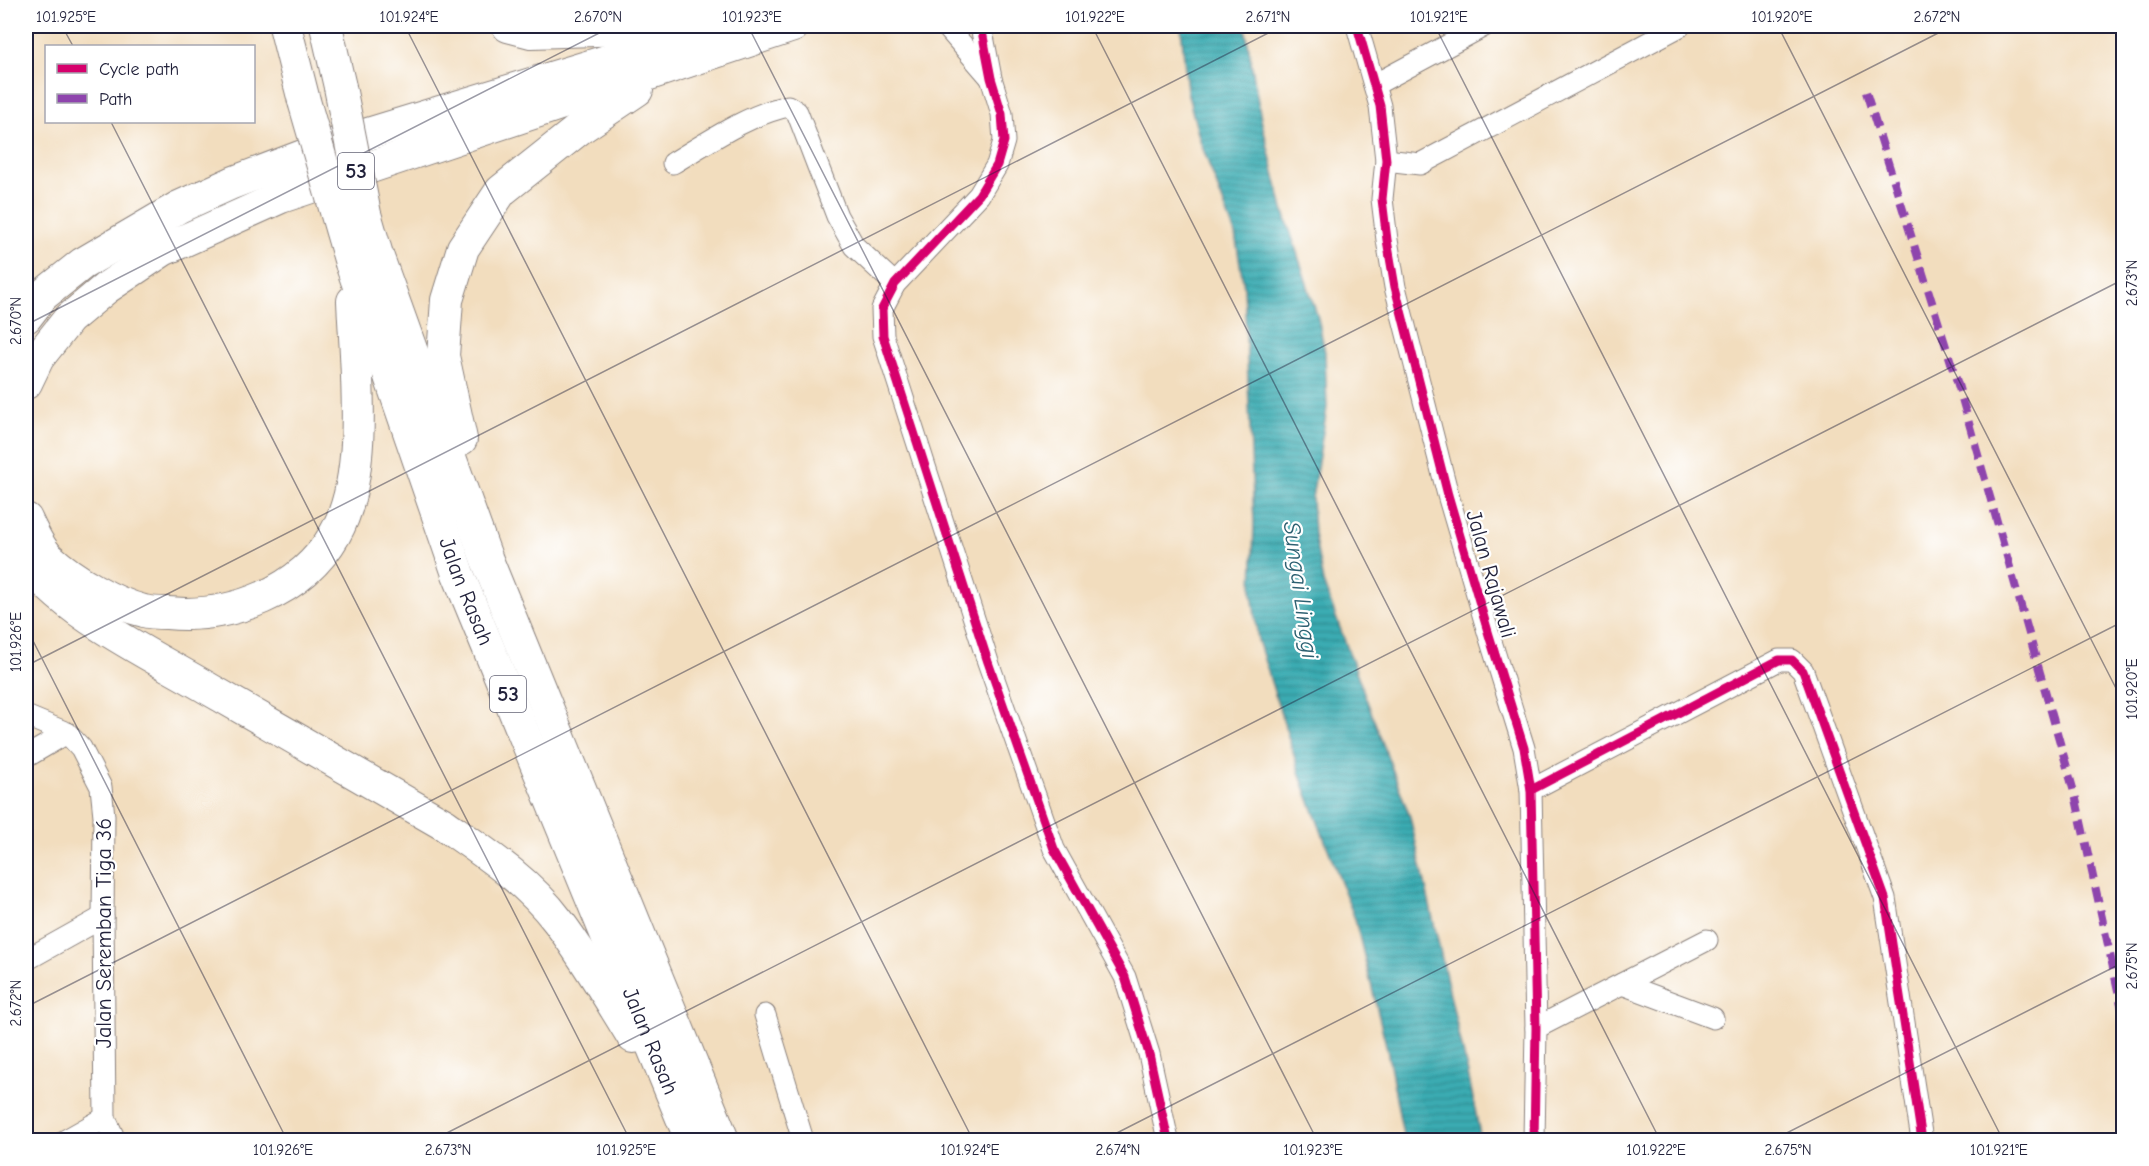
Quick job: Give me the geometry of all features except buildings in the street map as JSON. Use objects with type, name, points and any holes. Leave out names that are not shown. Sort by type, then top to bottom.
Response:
[{"type":"highway","name":"Jalan Rasah","points":[[285,26],[304,101],[364,259],[723,1140]]},
{"type":"highway","name":"Jalan Rasah","points":[[326,26],[365,214],[364,259],[458,574],[687,1129]]},
{"type":"highway","points":[[508,26],[531,33],[658,26]]},
{"type":"highway","points":[[26,317],[43,295],[82,264],[179,207],[232,183],[332,145],[721,26]]},
{"type":"highway","points":[[26,383],[38,358],[69,319],[106,288],[163,250],[282,197],[793,26]]},
{"type":"highway","points":[[487,560],[443,356],[447,300],[463,248],[501,191],[579,129],[670,68]]},
{"type":"highway","points":[[26,519],[32,534],[48,557],[108,597],[144,611],[192,615],[246,606],[288,584],[317,560],[335,533],[350,498],[357,446],[364,259]]},
{"type":"highway","points":[[26,559],[59,597],[118,636],[445,825],[506,869],[529,889],[557,919],[590,968],[687,1129]]},
{"type":"street","points":[[946,26],[990,78]]},
{"type":"street","points":[[981,26],[990,78],[1002,114],[1004,141],[997,165],[979,195],[895,284],[882,309],[883,336],[988,662],[1054,849],[1125,977],[1149,1054],[1168,1140]]},
{"type":"street","name":"Jalan Rajawali","points":[[1357,26],[1380,106],[1386,160],[1382,199],[1395,287],[1448,495],[1524,748],[1531,790],[1536,1028],[1534,1140]]},
{"type":"street","points":[[1374,85],[1484,26]]},
{"type":"street","points":[[1386,160],[1420,164],[1680,26]]},
{"type":"street","points":[[673,163],[729,131],[774,109],[788,106],[797,112],[837,216],[854,246],[895,284]]},
{"type":"street","points":[[1531,790],[1779,660],[1792,660],[1803,671],[1885,898],[1922,1140]]},
{"type":"street","points":[[26,716],[67,733]]},
{"type":"street","points":[[26,757],[67,733]]},
{"type":"street","name":"Jalan Seremban Tiga 36","points":[[67,733],[81,748],[101,787],[104,816],[105,1118],[115,1140]]},
{"type":"street","points":[[26,960],[103,917]]},
{"type":"street","points":[[1536,1028],[1707,940]]},
{"type":"street","points":[[1622,984],[1713,1018]]},
{"type":"street","points":[[765,1016],[803,1140]]},
{"type":"street","points":[[66,1140],[105,1118]]},
{"type":"water","name":"Sungai Linggi","points":[[1181,26],[1245,26],[1261,119],[1283,209],[1318,318],[1325,352],[1327,408],[1312,498],[1314,534],[1323,582],[1410,817],[1481,1140],[1404,1140],[1387,1049],[1355,919],[1302,781],[1258,640],[1252,592],[1254,523],[1244,287],[1235,234],[1200,141],[1187,91]]},
{"type":"marked path","points":[[1866,92],[1959,388],[2076,799],[2124,1018]]},
{"type":"cycle path","points":[[981,26],[991,78],[1002,114],[1004,141],[997,165],[979,195],[895,284],[882,309],[883,336],[988,662],[1054,849],[1125,977],[1149,1054],[1168,1140]]},
{"type":"cycle path","points":[[1357,26],[1380,106],[1386,160],[1382,199],[1395,287],[1448,495],[1524,748],[1531,790],[1536,1028],[1534,1140]]},
{"type":"cycle path","points":[[1531,790],[1779,660],[1792,660],[1803,671],[1885,898],[1922,1140]]}]
